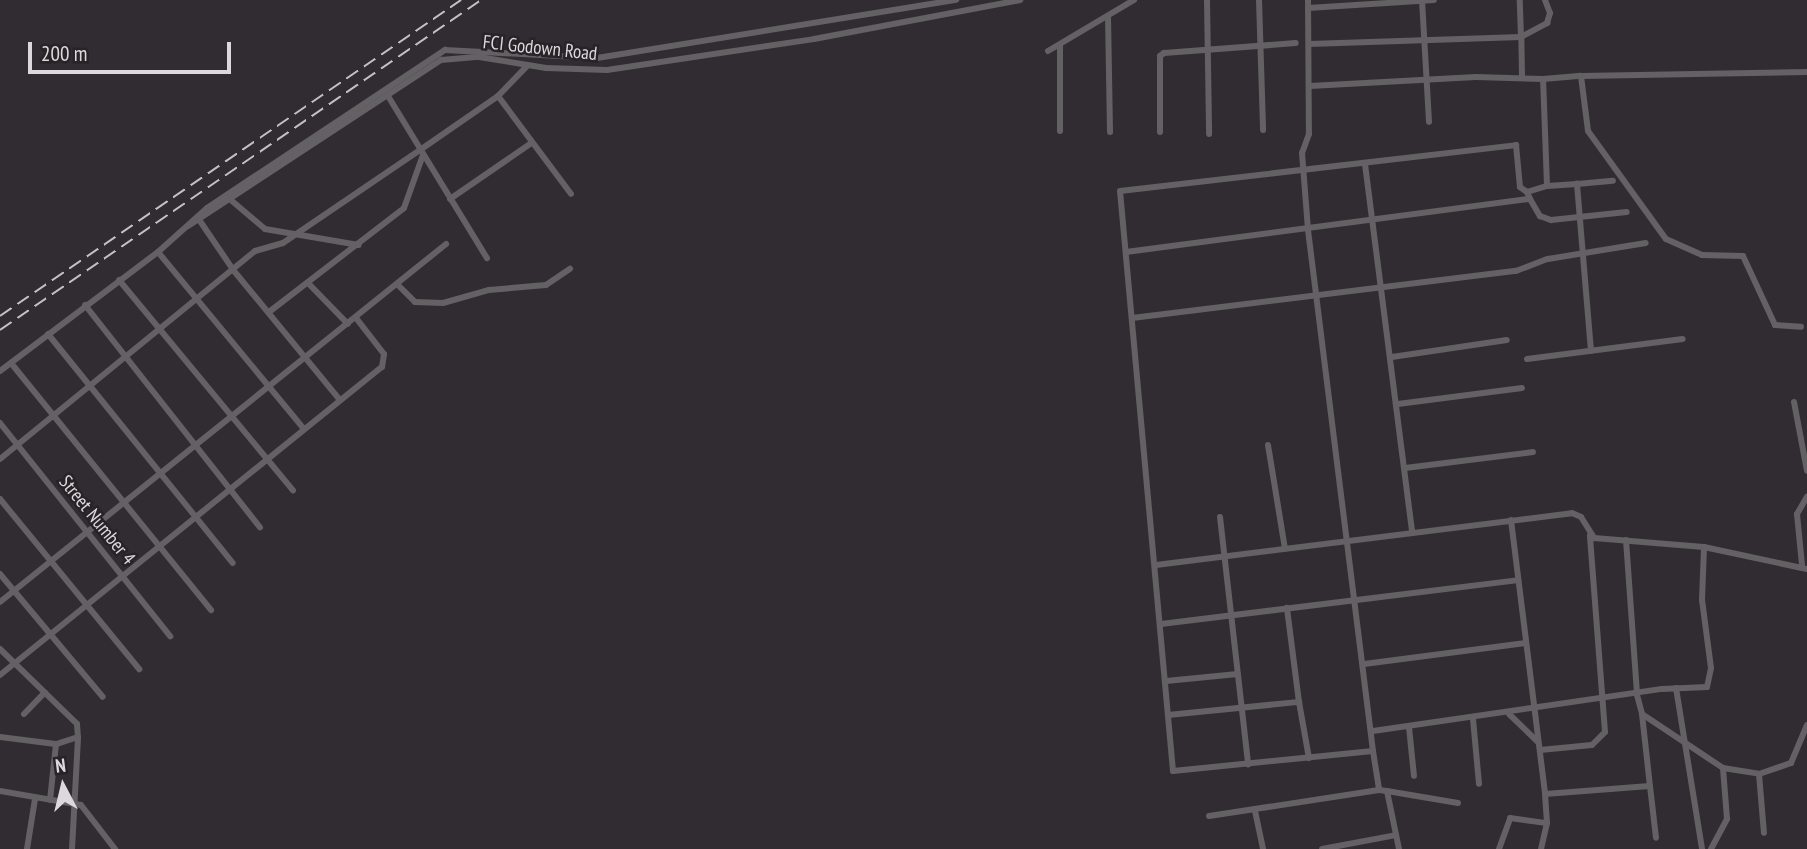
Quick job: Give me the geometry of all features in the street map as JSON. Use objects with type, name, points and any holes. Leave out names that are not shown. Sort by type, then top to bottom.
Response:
[{"type":"street","name":"FCI Godown Road","points":[[0,371],[159,252],[186,227],[342,116],[445,50],[597,58],[956,0]]},
{"type":"street","name":"FCI Godown Road","points":[[186,227],[232,201],[431,64],[449,58],[607,70],[814,39],[1020,0]]},
{"type":"street","points":[[1048,51],[1134,0]]},
{"type":"street","points":[[1207,0],[1209,134]]},
{"type":"street","points":[[1259,0],[1263,130]]},
{"type":"street","points":[[1422,0],[1429,122]]},
{"type":"street","points":[[1399,849],[1373,751],[1373,731],[1308,230],[1302,153],[1309,134],[1308,4],[1434,0]]},
{"type":"street","points":[[1520,0],[1522,76]]},
{"type":"street","points":[[1309,44],[1423,43],[1521,37],[1547,23],[1550,13],[1545,0]]},
{"type":"street","points":[[1108,16],[1110,132]]},
{"type":"street","points":[[812,25],[814,39]]},
{"type":"street","points":[[1160,132],[1160,56],[1208,49],[1296,43]]},
{"type":"street","points":[[1060,45],[1060,131]]},
{"type":"street","points":[[0,459],[234,271],[255,251],[283,243],[422,152],[498,96],[528,65]]},
{"type":"street","points":[[1310,86],[1426,78],[1522,76],[1543,79],[1807,72]]},
{"type":"street","points":[[1581,76],[1588,131],[1666,239],[1702,255],[1743,256],[1774,325],[1801,327]]},
{"type":"street","points":[[1543,79],[1547,186]]},
{"type":"street","points":[[388,96],[487,258]]},
{"type":"street","points":[[498,96],[530,144],[571,194]]},
{"type":"street","points":[[342,116],[348,123]]},
{"type":"street","points":[[450,198],[530,144]]},
{"type":"street","points":[[1373,751],[1173,771],[1121,191],[1516,145],[1521,187],[1527,192],[1540,216],[1551,220],[1627,212]]},
{"type":"street","points":[[269,312],[359,245],[410,201],[416,165],[422,152]]},
{"type":"street","points":[[1365,164],[1384,289],[1412,533]]},
{"type":"street","points":[[1527,192],[1547,186],[1613,181]]},
{"type":"street","points":[[1577,184],[1591,351]]},
{"type":"street","points":[[1126,253],[1530,200]]},
{"type":"street","points":[[232,201],[265,229],[298,232],[359,245]]},
{"type":"street","points":[[200,221],[234,271],[340,400]]},
{"type":"street","points":[[1132,318],[1316,299],[1516,271],[1582,252],[1646,243]]},
{"type":"street","points":[[0,602],[446,244]]},
{"type":"street","points":[[159,252],[304,429]]},
{"type":"street","points":[[397,284],[415,302],[443,303],[489,290],[547,285],[570,269]]},
{"type":"street","points":[[119,280],[293,490]]},
{"type":"street","points":[[308,283],[348,324]]},
{"type":"street","points":[[85,306],[260,527]]},
{"type":"street","points":[[0,675],[385,361],[379,346],[356,318]]},
{"type":"street","points":[[48,334],[88,387],[233,563]]},
{"type":"street","points":[[1527,359],[1683,339]]},
{"type":"street","points":[[1392,357],[1507,340]]},
{"type":"street","points":[[10,363],[211,610]]},
{"type":"street","points":[[1398,404],[1522,388]]},
{"type":"street","points":[[1794,402],[1807,471]]},
{"type":"street","name":"Street Number 4","points":[[0,423],[170,636]]},
{"type":"street","points":[[1268,445],[1285,549]]},
{"type":"street","points":[[1405,468],[1533,452]]},
{"type":"street","points":[[1590,536],[1704,547],[1804,567],[1797,514],[1807,497]]},
{"type":"street","points":[[0,499],[139,669]]},
{"type":"street","points":[[1156,565],[1572,513],[1581,517],[1590,536],[1606,725],[1599,742],[1539,746]]},
{"type":"street","points":[[1220,517],[1248,764]]},
{"type":"street","points":[[1511,520],[1545,794],[1547,823],[1541,849]]},
{"type":"street","points":[[1626,540],[1637,695],[1642,713],[1656,838]]},
{"type":"street","points":[[1373,731],[1509,714],[1676,688],[1707,687],[1711,677],[1702,600],[1704,547]]},
{"type":"street","points":[[0,574],[103,698]]},
{"type":"street","points":[[1161,624],[1518,580]]},
{"type":"street","points":[[1287,608],[1309,758]]},
{"type":"street","points":[[1364,664],[1526,643]]},
{"type":"street","points":[[0,649],[75,721],[78,737],[72,849]]},
{"type":"street","points":[[1166,681],[1238,674]]},
{"type":"street","points":[[1676,688],[1682,742],[1702,849]]},
{"type":"street","points":[[24,714],[45,692]]},
{"type":"street","points":[[1168,715],[1299,702]]},
{"type":"street","points":[[1642,713],[1723,768],[1759,774],[1791,763],[1807,724]]},
{"type":"street","points":[[1509,714],[1539,746]]},
{"type":"street","points":[[1473,719],[1479,784]]},
{"type":"street","points":[[1409,727],[1415,776]]},
{"type":"street","points":[[0,737],[56,744],[78,737]]},
{"type":"street","points":[[50,800],[56,744]]},
{"type":"street","points":[[1711,849],[1727,819],[1723,768]]},
{"type":"street","points":[[1759,774],[1764,833]]},
{"type":"street","points":[[1545,794],[1650,786]]},
{"type":"street","points":[[0,791],[80,805],[116,849]]},
{"type":"street","points":[[1209,816],[1383,791],[1458,803]]},
{"type":"street","points":[[27,849],[35,799]]},
{"type":"street","points":[[1255,811],[1263,849]]},
{"type":"street","points":[[1499,849],[1510,818],[1547,823]]},
{"type":"street","points":[[1322,849],[1396,835]]},
{"type":"railway","points":[[0,316],[461,0]]},
{"type":"railway","points":[[0,330],[481,0]]}]
